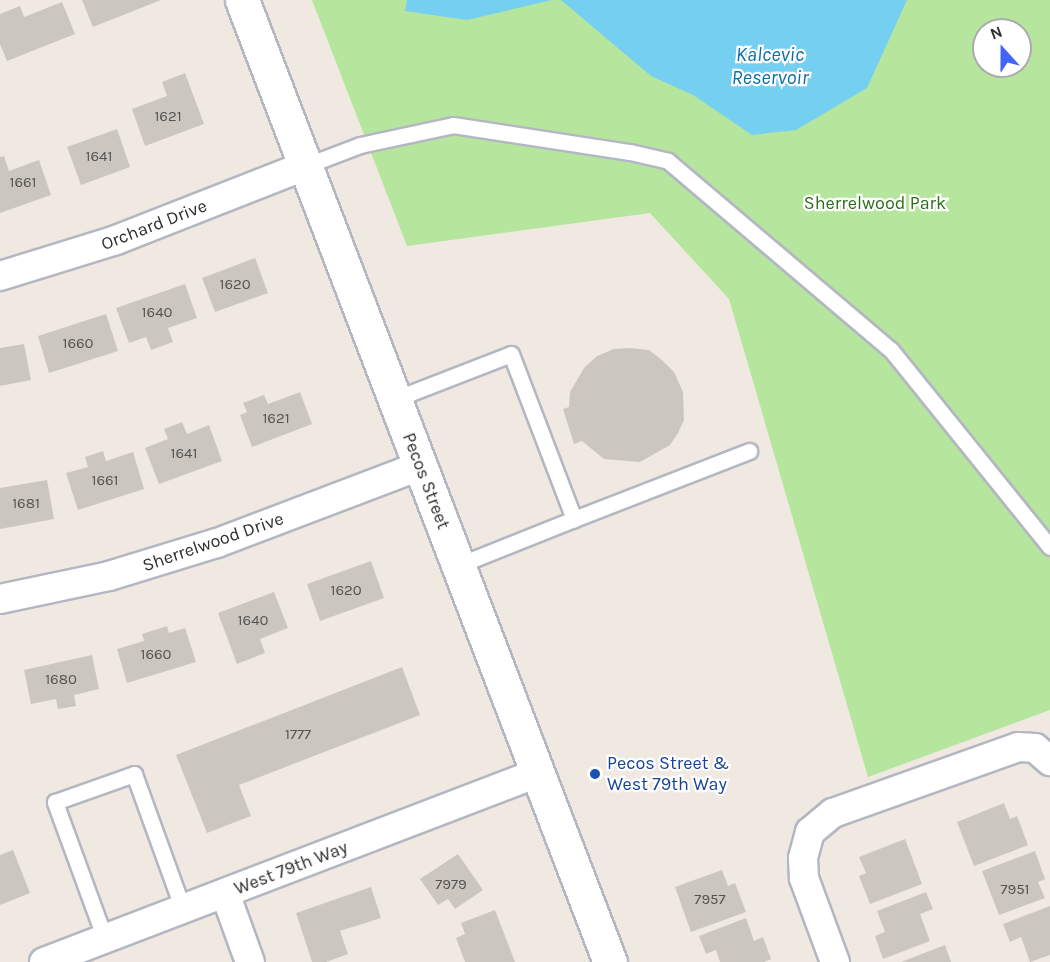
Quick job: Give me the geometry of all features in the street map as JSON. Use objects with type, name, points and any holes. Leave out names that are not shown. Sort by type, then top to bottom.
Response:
[{"type":"main road","name":"Pecos Street","points":[[242,0],[610,962]]},
{"type":"street","name":"Orchard Drive","points":[[0,276],[116,240],[305,166]]},
{"type":"street","name":"Sherrelwood Drive","points":[[0,599],[109,576],[218,543],[420,466]]},
{"type":"street","points":[[835,962],[804,878],[803,858],[810,832],[833,813],[1018,747],[1035,748],[1050,761]]},
{"type":"street","name":"West 79th Way","points":[[44,962],[538,773]]},
{"type":"street","points":[[225,894],[250,962]]},
{"type":"lane","points":[[305,166],[360,145],[453,125],[630,152],[668,161],[891,350],[1050,547]]},
{"type":"lane","points":[[395,399],[511,354],[574,519]]},
{"type":"lane","points":[[459,566],[749,451]]},
{"type":"lane","points":[[105,939],[55,802],[134,774],[183,909]]},
{"type":"green space","name":"Sherrelwood Park","points":[[312,0],[1050,0],[1050,710],[868,777],[729,299],[650,213],[407,246]]},
{"type":"water","points":[[407,0],[552,0],[467,20],[405,11]]},
{"type":"water","name":"Kalcevic Reservoir","points":[[561,0],[907,0],[867,88],[796,130],[752,135],[693,95],[651,76]]},
{"type":"building","points":[[82,0],[161,0],[93,27]]},
{"type":"building","points":[[62,2],[75,34],[7,61],[0,44],[0,14],[20,6],[24,17]]},
{"type":"building","points":[[185,73],[204,124],[145,146],[132,109],[167,96],[162,82]]},
{"type":"building","points":[[117,129],[130,167],[81,185],[67,147]]},
{"type":"building","points":[[4,156],[9,171],[39,160],[51,195],[0,213],[0,157]]},
{"type":"building","points":[[255,258],[268,293],[215,312],[202,278]]},
{"type":"building","points":[[185,284],[197,318],[168,328],[173,342],[151,350],[146,337],[129,343],[116,308]]},
{"type":"building","points":[[106,314],[118,351],[49,373],[38,336]]},
{"type":"building","points":[[24,344],[31,380],[0,386],[0,348]]},
{"type":"building","points":[[614,349],[649,350],[662,360],[674,372],[683,392],[684,420],[678,433],[670,445],[640,462],[604,459],[582,441],[574,444],[563,409],[569,407],[570,392],[584,368],[597,356]]},
{"type":"building","points":[[300,392],[312,424],[252,447],[240,415],[247,412],[243,403],[264,395],[268,404]]},
{"type":"building","points":[[182,422],[187,434],[209,425],[222,461],[159,484],[145,448],[168,439],[164,429]]},
{"type":"building","points":[[103,451],[106,461],[133,452],[144,489],[78,510],[66,473],[88,467],[85,457]]},
{"type":"building","points":[[47,480],[54,519],[0,529],[0,488]]},
{"type":"building","points":[[371,561],[384,598],[320,621],[307,584]]},
{"type":"building","points":[[274,592],[288,628],[260,639],[265,653],[237,664],[218,613]]},
{"type":"building","points":[[167,626],[169,633],[185,628],[196,662],[127,683],[117,649],[144,641],[142,634]]},
{"type":"building","points":[[92,655],[99,689],[74,695],[76,706],[58,709],[56,699],[31,704],[24,670]]},
{"type":"building","points":[[402,667],[420,715],[239,785],[251,816],[207,833],[176,755]]},
{"type":"building","points":[[1004,803],[1010,819],[1017,816],[1028,845],[974,866],[957,822]]},
{"type":"building","points":[[905,839],[922,884],[870,904],[859,876],[866,873],[859,857]]},
{"type":"building","points":[[13,850],[30,893],[0,905],[0,855]]},
{"type":"building","points":[[1035,851],[1045,879],[1038,882],[1045,898],[999,915],[982,871]]},
{"type":"building","points":[[458,854],[483,890],[455,909],[448,899],[438,905],[420,879]]},
{"type":"building","points":[[722,870],[728,886],[735,883],[746,912],[691,932],[675,887]]},
{"type":"building","points":[[371,887],[381,918],[340,931],[348,954],[326,962],[312,962],[296,913]]},
{"type":"building","points":[[926,892],[933,909],[920,914],[930,941],[883,959],[875,936],[885,932],[877,911]]},
{"type":"building","points":[[1050,906],[1050,955],[1030,962],[1021,937],[1010,942],[1003,924]]},
{"type":"building","points":[[495,910],[515,962],[465,962],[456,938],[465,934],[461,923]]},
{"type":"building","points":[[746,918],[754,941],[763,937],[771,959],[764,962],[720,962],[716,950],[706,954],[699,936]]},
{"type":"building","points":[[945,945],[951,962],[901,962]]},
{"type":"place","name":"Pecos Street & West 79th Way","points":[[595,774]]}]
